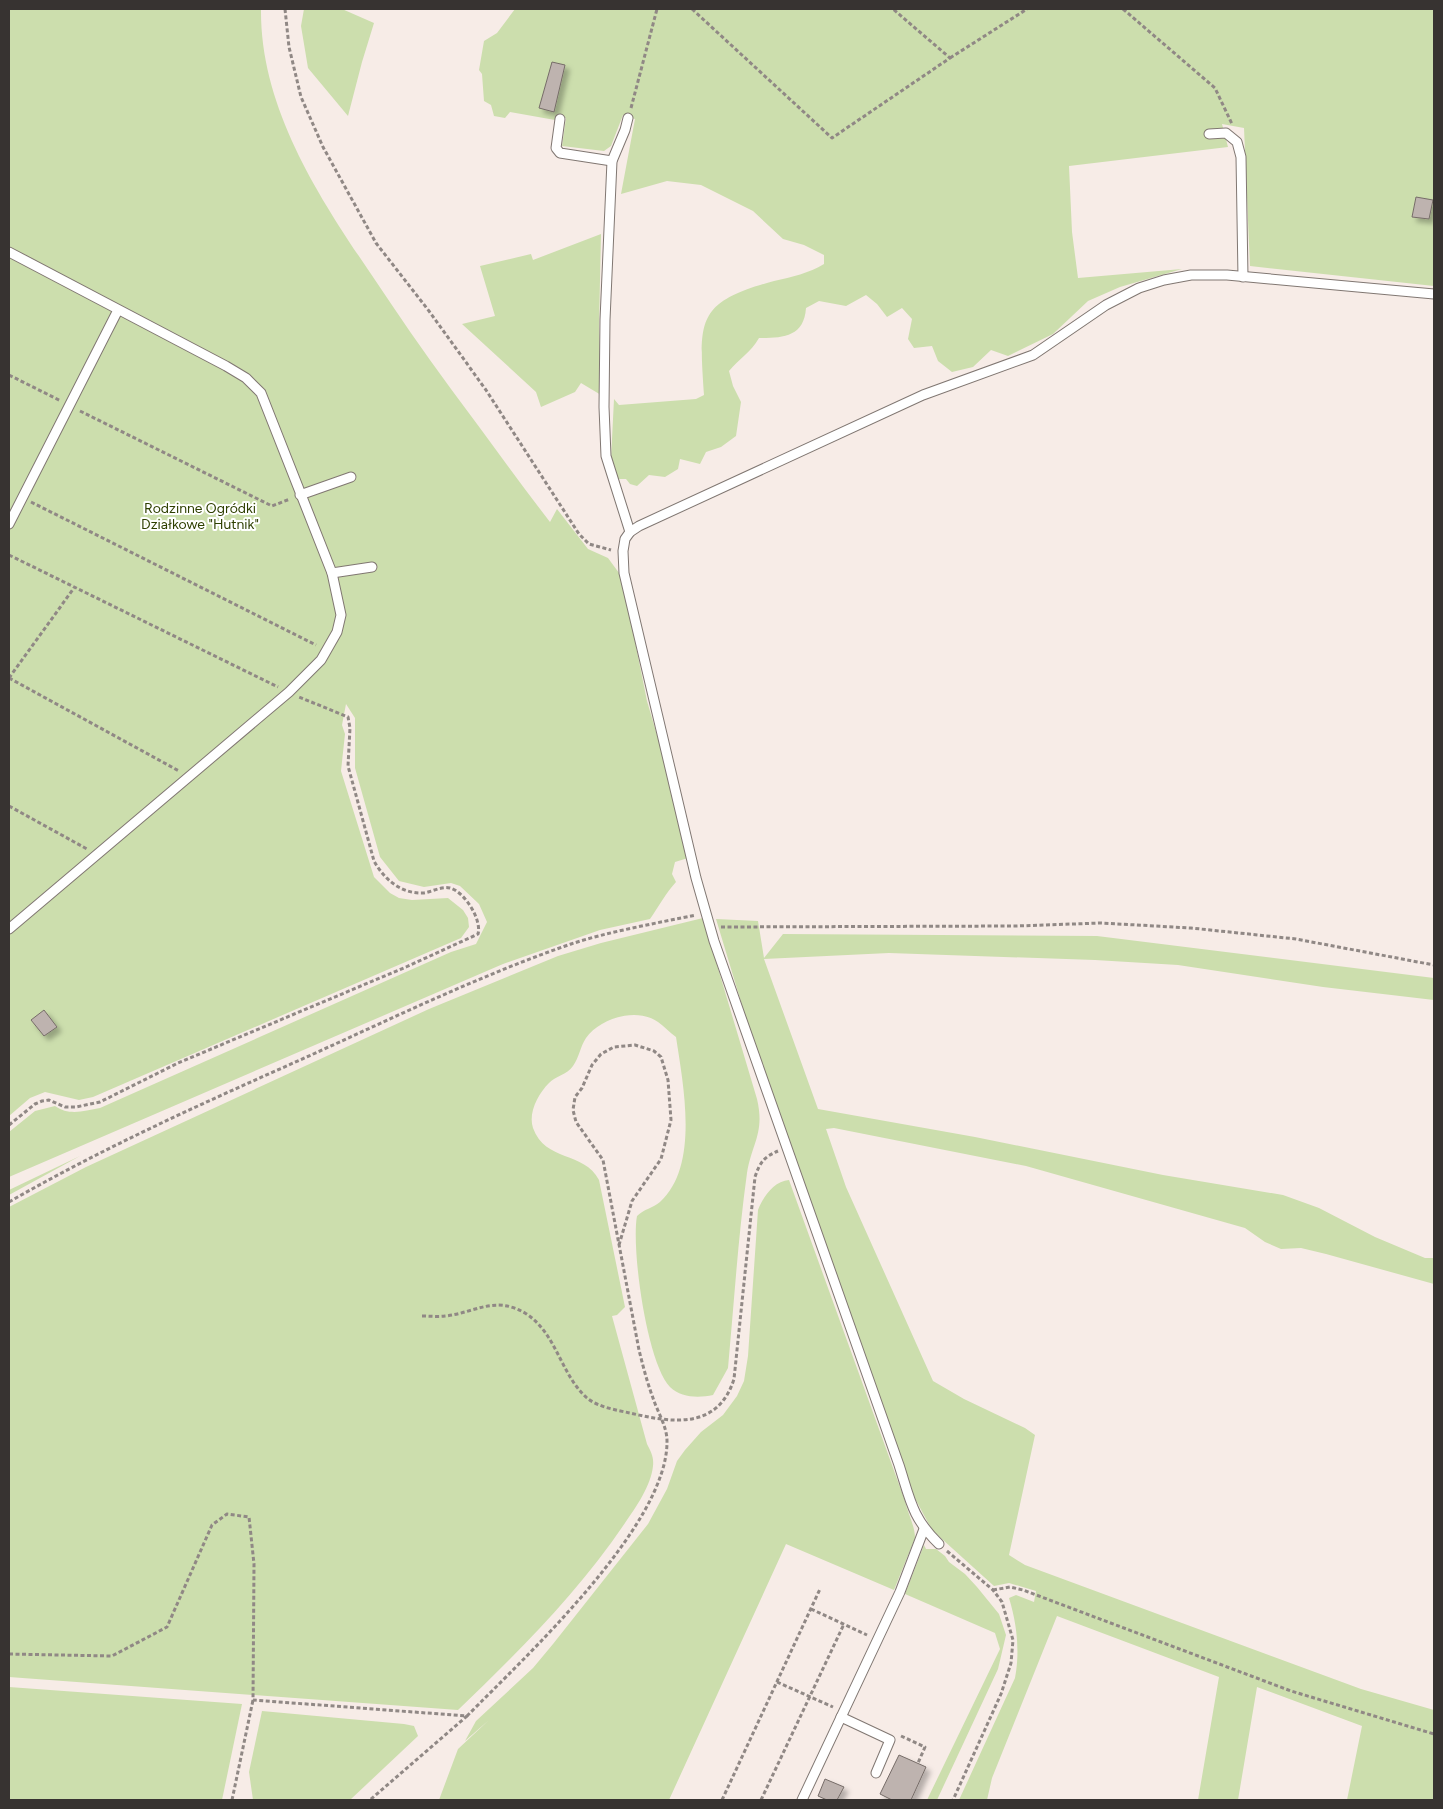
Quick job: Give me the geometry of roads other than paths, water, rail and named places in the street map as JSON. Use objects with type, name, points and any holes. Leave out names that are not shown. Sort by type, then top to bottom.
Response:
[{"type":"lane","points":[[628,118],[612,161],[604,320],[605,440],[612,477],[630,532]]},
{"type":"lane","points":[[560,119],[556,148],[560,153],[612,161]]},
{"type":"lane","points":[[1209,134],[1226,133],[1236,142],[1241,157],[1243,277]]},
{"type":"lane","points":[[9,252],[226,366],[246,378],[261,393],[332,573],[341,615],[337,632],[321,660],[289,692],[9,928]]},
{"type":"lane","points":[[939,1544],[924,1529],[915,1515],[809,1207],[785,1147],[710,927],[624,573],[623,551],[625,538],[630,532],[923,395],[1033,355],[1096,311],[1139,288],[1164,280],[1191,275],[1243,277],[1434,294]]},
{"type":"lane","points":[[9,524],[118,310]]},
{"type":"lane","points":[[300,495],[351,477]]},
{"type":"lane","points":[[332,573],[372,567]]},
{"type":"lane","points":[[802,1800],[900,1592],[924,1529]]},
{"type":"lane","points":[[841,1717],[890,1740],[876,1773]]},
{"type":"park label","name":"Rodzinne Ogródki Działkowe \"Hutnik\"","points":[[200,516]]}]
